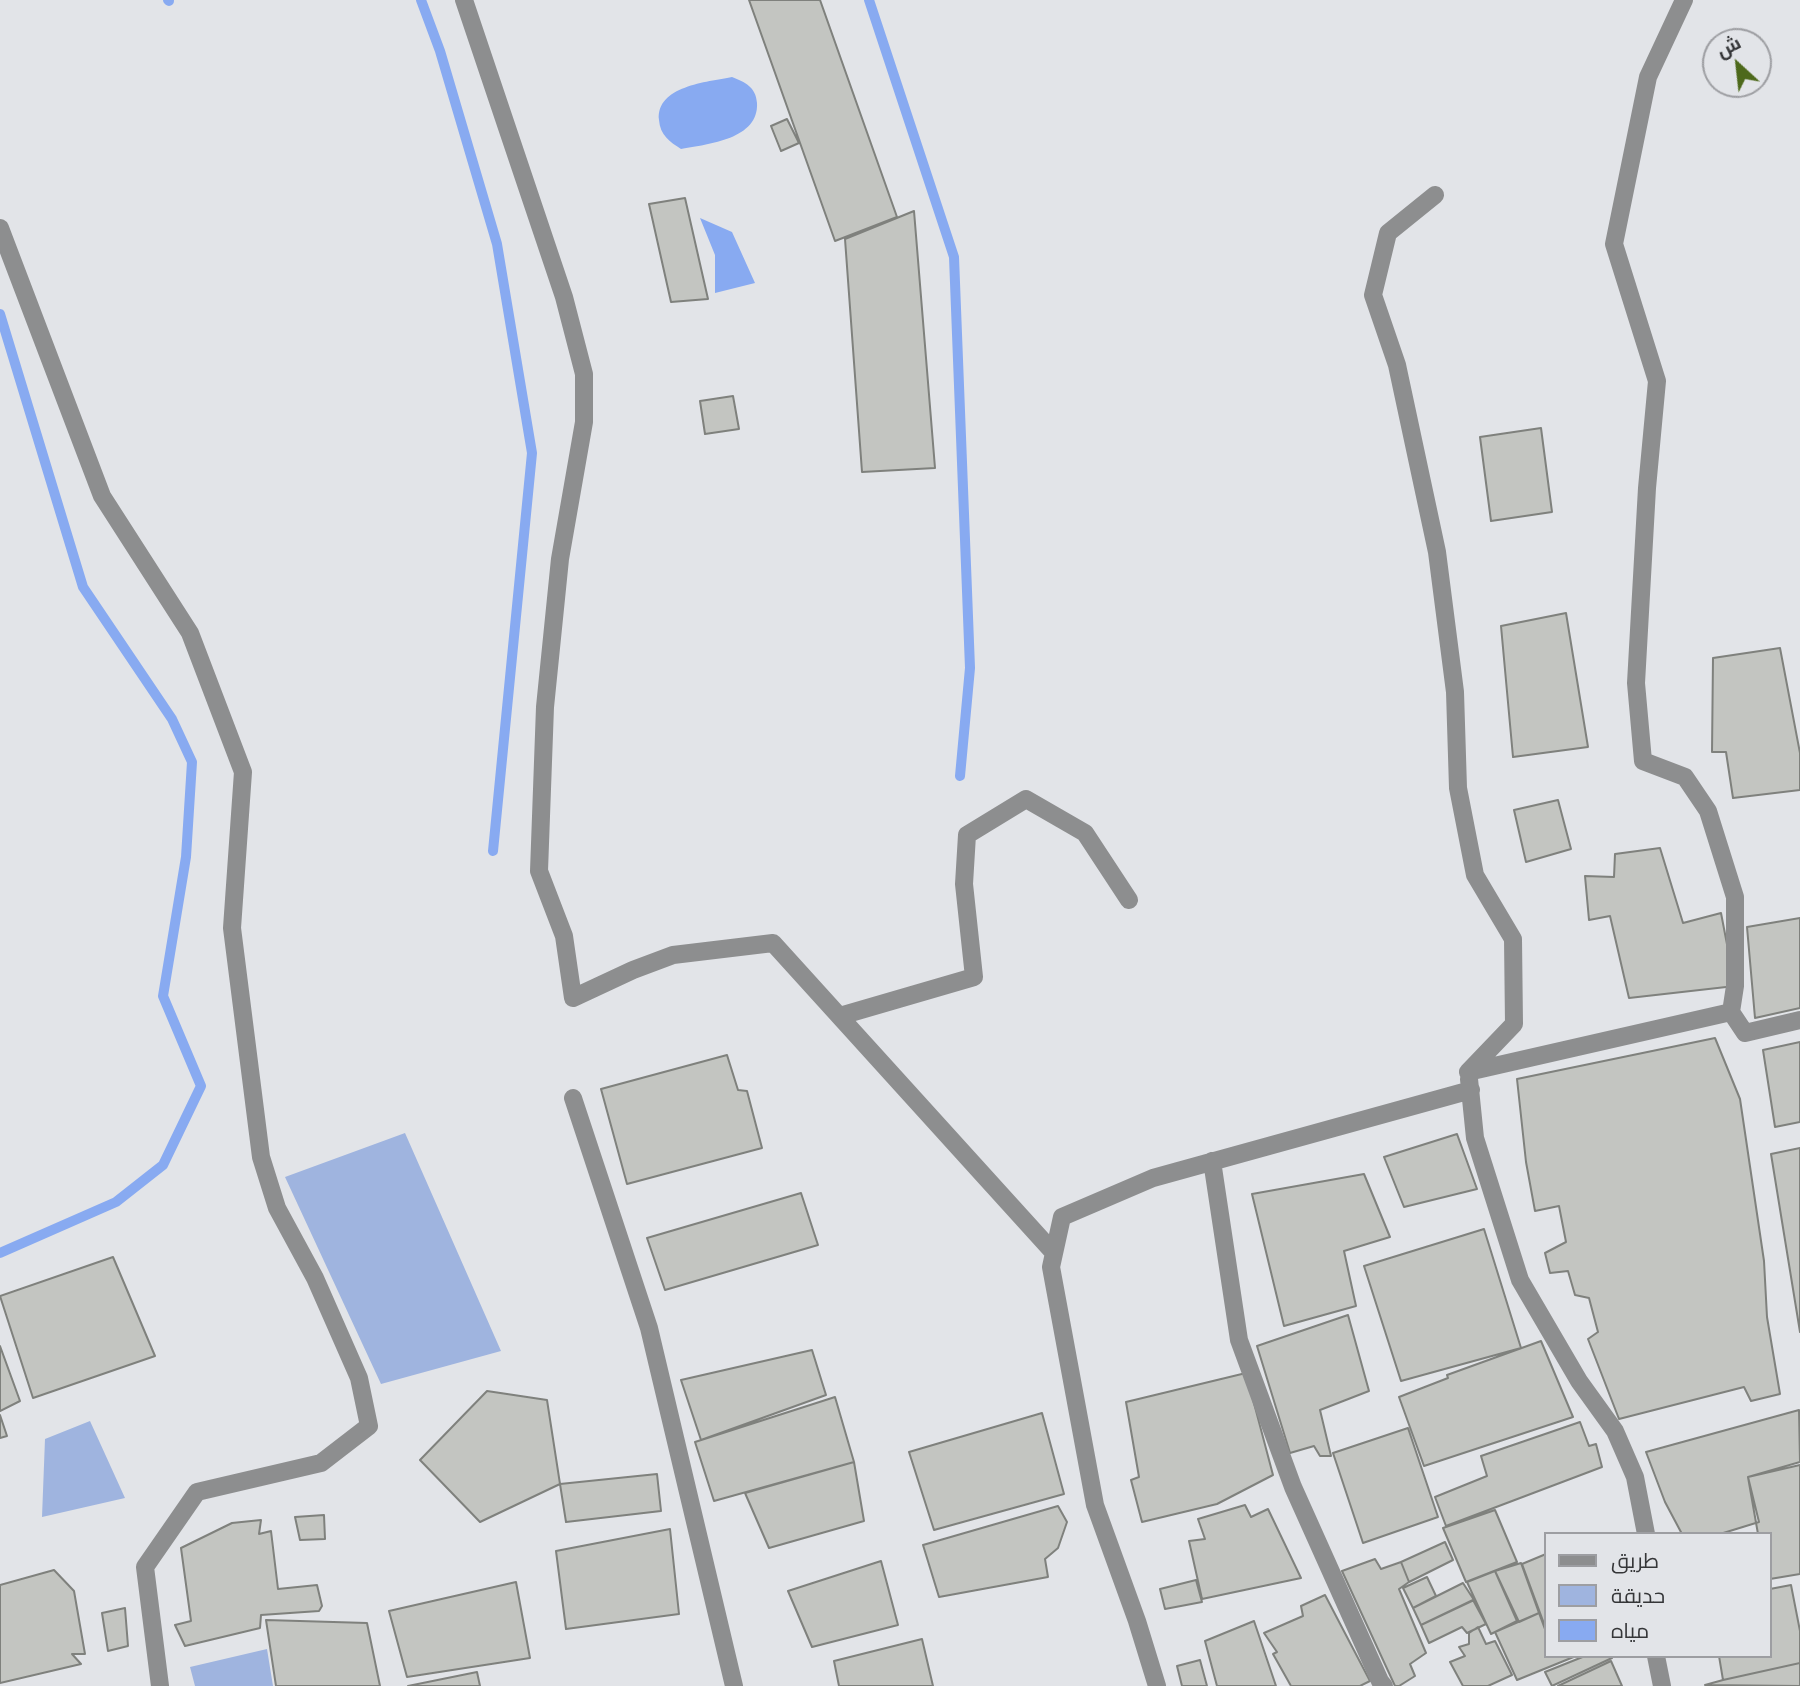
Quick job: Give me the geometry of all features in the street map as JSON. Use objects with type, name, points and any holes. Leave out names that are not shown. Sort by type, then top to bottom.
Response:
[{"type":"street","points":[[464,0],[564,296],[584,374],[584,422],[560,559],[545,707],[539,871],[564,936],[573,998],[673,955],[773,943],[1054,1252]]},
{"type":"street","points":[[1684,0],[1648,77],[1614,244],[1657,381],[1647,488],[1636,683],[1643,761],[1685,777],[1708,811],[1735,897],[1735,986],[1731,1012],[1745,1033],[1800,1020]]},
{"type":"street","points":[[1435,195],[1388,233],[1373,295],[1397,365],[1437,552],[1455,692],[1458,788],[1475,875],[1513,939],[1514,1024],[1470,1081],[1475,1138],[1520,1280],[1579,1381],[1615,1431],[1634,1476],[1646,1532]]},
{"type":"street","points":[[0,228],[102,496],[190,633],[243,772],[233,928],[261,1157],[277,1208],[315,1278],[359,1378],[369,1426],[321,1463],[197,1492],[145,1567],[160,1686]]},
{"type":"street","points":[[840,1016],[974,977],[964,884],[967,835],[1026,799],[1084,833],[1129,900]]},
{"type":"street","points":[[1157,1686],[1137,1621],[1095,1505],[1051,1267],[1062,1217],[1153,1178],[1470,1081],[1731,1012]]},
{"type":"street","points":[[573,1098],[649,1328],[734,1686]]},
{"type":"street","points":[[1212,1161],[1240,1340],[1293,1487],[1384,1686]]},
{"type":"street","points":[[1656,1658],[1662,1686]]},
{"type":"green space","points":[[405,1133],[501,1351],[381,1384],[285,1177]]},
{"type":"green space","points":[[90,1421],[125,1498],[42,1517],[45,1439]]},
{"type":"green space","points":[[267,1649],[273,1686],[195,1686],[190,1667]]},
{"type":"water","points":[[732,77],[745,83],[754,93],[757,103],[750,125],[730,138],[681,149],[666,138],[659,120],[660,109],[666,100],[685,88]]},
{"type":"water","points":[[700,218],[732,232],[755,283],[715,293],[715,255]]},
{"type":"building","points":[[749,0],[820,0],[897,217],[835,241]]},
{"type":"building","points":[[787,119],[799,143],[781,151],[771,126]]},
{"type":"building","points":[[685,198],[708,299],[671,302],[649,204]]},
{"type":"building","points":[[914,211],[935,468],[862,472],[845,239]]},
{"type":"building","points":[[733,396],[739,429],[705,434],[700,401]]},
{"type":"building","points":[[1541,428],[1552,512],[1491,521],[1480,437]]},
{"type":"building","points":[[1566,613],[1588,747],[1513,757],[1501,626]]},
{"type":"building","points":[[1780,648],[1800,753],[1800,790],[1733,798],[1726,752],[1712,752],[1713,658]]},
{"type":"building","points":[[1558,800],[1571,849],[1526,862],[1514,810]]},
{"type":"building","points":[[1660,848],[1683,923],[1721,913],[1735,986],[1629,998],[1610,916],[1589,920],[1585,876],[1614,877],[1615,854]]},
{"type":"building","points":[[1800,918],[1800,1008],[1755,1018],[1747,927]]},
{"type":"building","points":[[1715,1038],[1740,1099],[1764,1261],[1767,1317],[1780,1394],[1751,1401],[1744,1387],[1619,1419],[1588,1339],[1598,1332],[1589,1298],[1575,1295],[1568,1271],[1550,1273],[1545,1253],[1566,1242],[1559,1206],[1535,1211],[1526,1162],[1517,1079]]},
{"type":"building","points":[[1800,1042],[1800,1122],[1775,1127],[1763,1050]]},
{"type":"building","points":[[727,1055],[738,1090],[747,1091],[762,1148],[627,1184],[601,1089]]},
{"type":"building","points":[[1457,1134],[1477,1189],[1404,1207],[1384,1157]]},
{"type":"building","points":[[1800,1148],[1800,1332],[1771,1154]]},
{"type":"building","points":[[1364,1174],[1390,1237],[1344,1251],[1356,1306],[1284,1326],[1252,1194]]},
{"type":"building","points":[[801,1193],[818,1245],[665,1290],[647,1238]]},
{"type":"building","points":[[1484,1229],[1521,1348],[1401,1381],[1364,1266]]},
{"type":"building","points":[[113,1257],[155,1356],[33,1398],[0,1296]]},
{"type":"building","points":[[1348,1315],[1369,1391],[1320,1410],[1331,1456],[1320,1456],[1314,1446],[1290,1453],[1257,1346]]},
{"type":"building","points":[[1541,1341],[1573,1417],[1424,1466],[1399,1397],[1448,1378],[1447,1375]]},
{"type":"building","points":[[0,1346],[20,1401],[0,1411]]},
{"type":"building","points":[[812,1350],[826,1395],[701,1440],[681,1380]]},
{"type":"building","points":[[1246,1373],[1273,1475],[1217,1504],[1142,1522],[1131,1480],[1139,1477],[1126,1402]]},
{"type":"building","points":[[487,1391],[547,1400],[560,1484],[480,1522],[420,1460]]},
{"type":"building","points":[[835,1397],[854,1462],[714,1501],[695,1442]]},
{"type":"building","points":[[1799,1410],[1800,1462],[1748,1477],[1759,1522],[1726,1532],[1681,1532],[1665,1502],[1646,1452]]},
{"type":"building","points":[[1042,1413],[1064,1494],[934,1530],[909,1452]]},
{"type":"building","points":[[0,1415],[7,1436],[0,1438]]},
{"type":"building","points":[[1580,1422],[1589,1446],[1596,1444],[1602,1467],[1446,1526],[1435,1497],[1487,1476],[1481,1456]]},
{"type":"building","points":[[1408,1428],[1438,1517],[1363,1543],[1333,1453]]},
{"type":"building","points":[[854,1462],[864,1521],[769,1548],[745,1493]]},
{"type":"building","points":[[1800,1465],[1800,1574],[1772,1579],[1772,1532],[1758,1532],[1748,1477]]},
{"type":"building","points":[[657,1474],[661,1511],[566,1522],[560,1484]]},
{"type":"building","points":[[1245,1505],[1251,1517],[1268,1509],[1301,1578],[1202,1599],[1189,1541],[1205,1539],[1198,1519]]},
{"type":"building","points":[[1058,1506],[1067,1522],[1058,1548],[1045,1559],[1048,1577],[939,1597],[923,1545]]},
{"type":"building","points":[[1495,1510],[1517,1562],[1466,1582],[1443,1528]]},
{"type":"building","points":[[324,1515],[325,1539],[300,1540],[295,1517]]},
{"type":"building","points":[[261,1520],[259,1534],[271,1531],[278,1589],[317,1585],[322,1606],[319,1611],[261,1615],[260,1628],[185,1646],[175,1625],[191,1621],[181,1548],[232,1523]]},
{"type":"building","points":[[670,1529],[679,1614],[566,1629],[556,1551]]},
{"type":"building","points":[[1445,1542],[1453,1560],[1409,1582],[1401,1562]]},
{"type":"building","points":[[1545,1554],[1545,1626],[1522,1564]]},
{"type":"building","points":[[1375,1559],[1381,1569],[1401,1562],[1409,1582],[1399,1589],[1426,1653],[1410,1664],[1415,1676],[1399,1686],[1395,1686],[1342,1571]]},
{"type":"building","points":[[881,1561],[898,1625],[812,1647],[788,1591]]},
{"type":"building","points":[[1521,1563],[1539,1613],[1519,1622],[1495,1571]]},
{"type":"building","points":[[54,1570],[74,1591],[85,1654],[72,1654],[81,1664],[0,1683],[0,1585]]},
{"type":"building","points":[[1495,1571],[1517,1621],[1491,1634],[1467,1582]]},
{"type":"building","points":[[1427,1577],[1436,1596],[1413,1608],[1403,1588]]},
{"type":"building","points":[[1196,1580],[1202,1602],[1165,1609],[1160,1589]]},
{"type":"building","points":[[516,1582],[530,1658],[407,1677],[389,1611]]},
{"type":"building","points":[[1463,1583],[1474,1600],[1421,1625],[1413,1608]]},
{"type":"building","points":[[1791,1585],[1800,1631],[1800,1663],[1723,1680],[1719,1658],[1772,1658],[1772,1589]]},
{"type":"building","points":[[1325,1595],[1370,1681],[1360,1686],[1291,1686],[1273,1654],[1277,1652],[1264,1633],[1303,1616],[1301,1606]]},
{"type":"building","points":[[1473,1600],[1486,1624],[1467,1633],[1462,1627],[1429,1643],[1421,1625]]},
{"type":"building","points":[[125,1608],[128,1646],[108,1651],[102,1613]]},
{"type":"building","points":[[1539,1613],[1545,1629],[1545,1658],[1571,1658],[1517,1680],[1495,1632]]},
{"type":"building","points":[[266,1620],[367,1623],[380,1686],[276,1686]]},
{"type":"building","points":[[1254,1621],[1276,1686],[1217,1686],[1205,1641]]},
{"type":"building","points":[[1478,1627],[1486,1644],[1495,1641],[1512,1675],[1488,1686],[1463,1686],[1450,1662],[1465,1656],[1459,1647],[1469,1644],[1469,1633]]},
{"type":"building","points":[[922,1639],[933,1686],[839,1686],[834,1661]]},
{"type":"building","points":[[1580,1658],[1612,1658],[1552,1686],[1545,1672]]},
{"type":"building","points":[[1200,1660],[1207,1686],[1182,1686],[1177,1666]]},
{"type":"building","points":[[1611,1661],[1622,1686],[1558,1686]]},
{"type":"building","points":[[1800,1663],[1800,1686],[1705,1685],[1723,1680]]},
{"type":"building","points":[[477,1672],[480,1686],[408,1686]]},
{"type":"waterway","points":[[421,0],[440,51],[497,244],[532,453],[493,851]]},
{"type":"waterway","points":[[869,0],[954,257],[970,668],[960,776]]},
{"type":"waterway","points":[[0,314],[83,587],[172,719],[192,762],[186,857],[163,996],[201,1086],[163,1165],[116,1202],[0,1253]]}]
